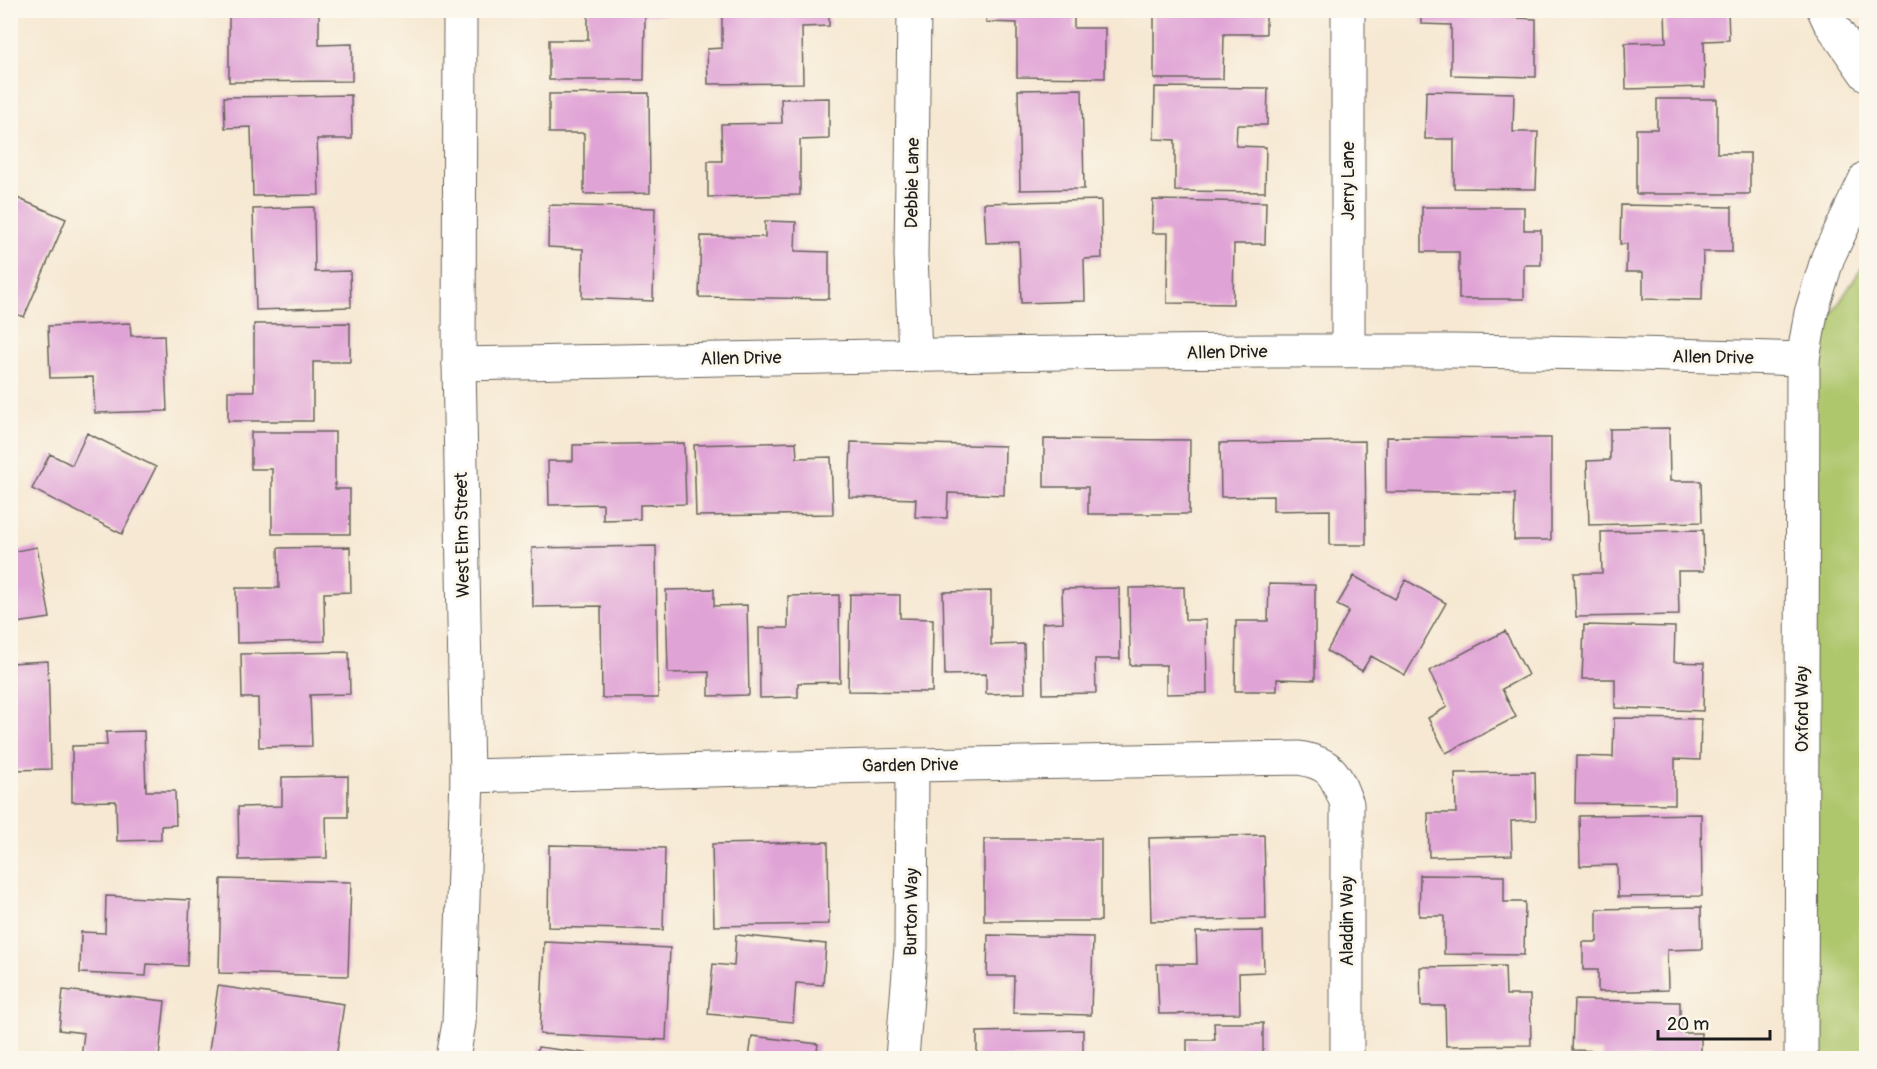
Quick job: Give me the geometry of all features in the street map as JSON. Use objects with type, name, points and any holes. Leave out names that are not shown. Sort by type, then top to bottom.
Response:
[{"type":"street","name":"West Elm Street","points":[[453,1059],[459,1023],[467,776],[459,364],[460,10]]},
{"type":"street","name":"Debbie Lane","points":[[914,10],[911,255],[915,355]]},
{"type":"street","name":"Jerry Lane","points":[[1348,10],[1348,351]]},
{"type":"street","points":[[1824,10],[1866,74]]},
{"type":"street","points":[[1803,359],[1811,313],[1828,257],[1866,178]]},
{"type":"street","name":"Allen Drive","points":[[459,364],[915,355],[1348,351],[1455,351],[1803,359]]},
{"type":"street","name":"Oxford Way","points":[[1801,1059],[1803,359]]},
{"type":"street","name":"Garden Drive","points":[[467,776],[1299,758],[1317,761],[1335,774],[1340,786]]},
{"type":"street","name":"Burton Way","points":[[902,1059],[911,948],[912,765]]},
{"type":"street","name":"Aladdin Way","points":[[1340,786],[1347,804],[1347,1059]]},
{"type":"green space","points":[[1866,261],[1866,1058],[1801,1058],[1803,359]]},
{"type":"building","points":[[229,10],[319,10],[319,45],[352,44],[352,81],[229,82]]},
{"type":"building","points":[[588,10],[672,10],[672,15],[645,15],[644,80],[549,80],[549,40],[588,40]]},
{"type":"building","points":[[829,10],[829,26],[802,27],[803,83],[708,84],[707,49],[722,48],[722,12]]},
{"type":"building","points":[[986,10],[1074,10],[1074,28],[1105,28],[1105,78],[1017,77],[1017,23],[986,22]]},
{"type":"building","points":[[1154,10],[1266,10],[1266,34],[1224,34],[1223,79],[1154,79]]},
{"type":"building","points":[[1421,10],[1513,10],[1513,18],[1536,19],[1536,77],[1451,75],[1451,25],[1421,24]]},
{"type":"building","points":[[1665,10],[1728,10],[1729,40],[1704,41],[1705,87],[1626,89],[1625,43],[1666,42]]},
{"type":"building","points":[[1155,87],[1268,88],[1267,125],[1237,125],[1236,146],[1266,147],[1265,192],[1175,191],[1175,140],[1154,139]]},
{"type":"building","points":[[1082,89],[1084,189],[1020,190],[1018,90]]},
{"type":"building","points":[[1426,91],[1514,93],[1513,132],[1538,132],[1536,189],[1454,188],[1454,139],[1425,139]]},
{"type":"building","points":[[649,93],[650,193],[584,194],[584,133],[549,133],[549,94]]},
{"type":"building","points":[[351,95],[352,139],[317,139],[319,195],[253,196],[251,127],[225,128],[224,97]]},
{"type":"building","points":[[829,98],[829,139],[800,140],[800,195],[708,197],[708,161],[722,161],[721,124],[782,123],[781,99]]},
{"type":"building","points":[[1657,99],[1717,99],[1717,153],[1750,153],[1750,194],[1636,194],[1636,129],[1657,129]]},
{"type":"building","points":[[10,195],[66,219],[24,317],[10,312]]},
{"type":"building","points":[[1101,200],[1102,258],[1084,259],[1085,301],[1021,303],[1019,242],[986,243],[984,203]]},
{"type":"building","points":[[1153,200],[1266,202],[1265,244],[1234,244],[1233,304],[1167,303],[1168,233],[1152,233]]},
{"type":"building","points":[[549,205],[655,208],[653,301],[582,298],[583,249],[548,247]]},
{"type":"building","points":[[1621,205],[1732,207],[1732,252],[1703,252],[1702,300],[1643,299],[1643,272],[1626,272],[1627,244],[1620,244]]},
{"type":"building","points":[[314,207],[315,272],[350,271],[351,307],[256,310],[253,209]]},
{"type":"building","points":[[1422,207],[1524,207],[1524,230],[1541,230],[1541,265],[1524,265],[1524,299],[1459,299],[1459,252],[1422,252]]},
{"type":"building","points":[[765,221],[796,222],[795,251],[829,252],[829,299],[699,297],[701,236],[765,237]]},
{"type":"building","points":[[130,323],[131,336],[164,335],[167,411],[95,413],[93,377],[50,378],[48,326]]},
{"type":"building","points":[[350,323],[350,362],[313,362],[313,421],[228,421],[228,391],[254,391],[254,324]]},
{"type":"building","points":[[1669,428],[1670,481],[1701,481],[1702,522],[1589,525],[1587,461],[1610,460],[1610,429]]},
{"type":"building","points":[[251,432],[335,432],[335,489],[350,489],[350,534],[272,534],[272,469],[251,469]]},
{"type":"building","points":[[87,433],[156,467],[122,534],[32,489],[50,454],[72,465]]},
{"type":"building","points":[[1386,437],[1551,438],[1551,540],[1514,540],[1515,494],[1386,492]]},
{"type":"building","points":[[1044,439],[1190,440],[1189,514],[1088,514],[1088,487],[1044,487]]},
{"type":"building","points":[[1365,441],[1366,545],[1330,545],[1330,510],[1273,511],[1273,496],[1221,497],[1220,443]]},
{"type":"building","points":[[796,442],[797,458],[831,457],[833,514],[696,516],[694,445]]},
{"type":"building","points":[[851,442],[1005,446],[1004,495],[948,493],[947,518],[915,517],[916,499],[849,497]]},
{"type":"building","points":[[684,443],[686,504],[640,505],[640,519],[603,520],[603,504],[549,505],[548,461],[573,461],[573,445]]},
{"type":"building","points":[[1703,530],[1704,571],[1678,571],[1679,615],[1576,617],[1574,573],[1602,573],[1601,532]]},
{"type":"building","points":[[656,546],[658,698],[602,698],[601,606],[533,607],[532,548]]},
{"type":"building","points":[[37,547],[50,618],[10,624],[10,552]]},
{"type":"building","points":[[350,547],[351,592],[324,593],[325,641],[237,643],[236,588],[279,588],[278,548]]},
{"type":"building","points":[[1354,576],[1395,599],[1406,580],[1446,603],[1405,675],[1371,656],[1362,671],[1327,651],[1349,611],[1337,605]]},
{"type":"building","points":[[1269,584],[1315,585],[1315,680],[1277,679],[1277,691],[1235,691],[1236,621],[1268,621]]},
{"type":"building","points":[[1184,587],[1185,620],[1206,620],[1207,693],[1166,694],[1166,665],[1130,665],[1129,588]]},
{"type":"building","points":[[1119,588],[1120,659],[1095,659],[1096,693],[1043,694],[1042,623],[1063,622],[1062,589]]},
{"type":"building","points":[[714,589],[714,606],[747,605],[749,695],[709,696],[709,672],[668,673],[666,590]]},
{"type":"building","points":[[991,591],[991,645],[1024,644],[1025,693],[986,694],[986,674],[945,675],[943,592]]},
{"type":"building","points":[[850,594],[900,595],[900,618],[933,619],[932,692],[848,691]]},
{"type":"building","points":[[839,595],[840,682],[798,683],[798,697],[760,698],[759,628],[788,628],[788,596]]},
{"type":"building","points":[[1584,625],[1675,627],[1674,662],[1704,663],[1703,711],[1615,708],[1615,679],[1582,679]]},
{"type":"building","points":[[1505,631],[1528,675],[1502,689],[1516,717],[1446,753],[1428,718],[1447,707],[1429,671]]},
{"type":"building","points":[[349,652],[350,694],[310,695],[312,746],[259,747],[258,698],[242,698],[241,654]]},
{"type":"building","points":[[48,661],[51,769],[14,770],[12,747],[10,747],[10,663]]},
{"type":"building","points":[[1614,718],[1701,719],[1700,760],[1675,759],[1675,804],[1575,803],[1576,756],[1613,757]]},
{"type":"building","points":[[144,731],[146,791],[175,791],[176,825],[161,826],[161,840],[117,841],[116,801],[72,802],[72,746],[107,745],[106,732]]},
{"type":"building","points":[[1535,772],[1536,820],[1511,821],[1512,855],[1429,857],[1428,813],[1456,813],[1455,773]]},
{"type":"building","points":[[348,776],[348,817],[326,817],[327,858],[239,860],[238,807],[282,806],[282,777]]},
{"type":"building","points":[[1701,814],[1702,896],[1618,897],[1617,865],[1580,866],[1579,816]]},
{"type":"building","points":[[1264,835],[1266,919],[1151,921],[1149,838]]},
{"type":"building","points":[[984,839],[1101,839],[1101,921],[984,921]]},
{"type":"building","points":[[828,842],[829,924],[714,926],[712,844]]},
{"type":"building","points":[[549,845],[665,848],[663,930],[548,927]]},
{"type":"building","points":[[1420,875],[1504,876],[1504,902],[1525,902],[1524,955],[1444,954],[1444,916],[1419,916]]},
{"type":"building","points":[[221,879],[351,882],[348,976],[219,973]]},
{"type":"building","points":[[106,896],[190,900],[187,966],[147,964],[146,976],[80,973],[81,932],[105,933]]},
{"type":"building","points":[[1701,907],[1702,949],[1667,950],[1668,990],[1598,992],[1598,970],[1583,970],[1583,942],[1597,942],[1597,909]]},
{"type":"building","points":[[1263,931],[1264,972],[1239,973],[1240,1013],[1159,1014],[1157,964],[1197,964],[1196,932]]},
{"type":"building","points":[[736,935],[826,944],[823,985],[796,983],[793,1022],[708,1014],[713,964],[734,966]]},
{"type":"building","points":[[988,935],[1093,937],[1091,1015],[1013,1013],[1014,976],[987,976]]},
{"type":"building","points":[[544,942],[670,948],[666,1040],[540,1034]]},
{"type":"building","points":[[1505,966],[1506,995],[1530,995],[1531,1045],[1446,1046],[1445,1006],[1421,1006],[1420,967]]},
{"type":"building","points":[[218,986],[344,1004],[336,1058],[208,1058]]},
{"type":"building","points":[[63,990],[165,1001],[159,1058],[81,1058],[84,1033],[59,1030]]},
{"type":"building","points":[[1574,1000],[1680,1002],[1680,1033],[1701,1033],[1701,1058],[1602,1058],[1602,1051],[1572,1050]]},
{"type":"building","points":[[1214,1023],[1263,1023],[1263,1058],[1164,1058],[1164,1056],[1187,1056],[1187,1040],[1215,1040]]},
{"type":"building","points":[[1083,1030],[1083,1058],[977,1058],[977,1032]]},
{"type":"building","points":[[752,1036],[818,1044],[816,1058],[749,1058]]},
{"type":"building","points":[[538,1047],[616,1057],[616,1058],[536,1058]]}]
